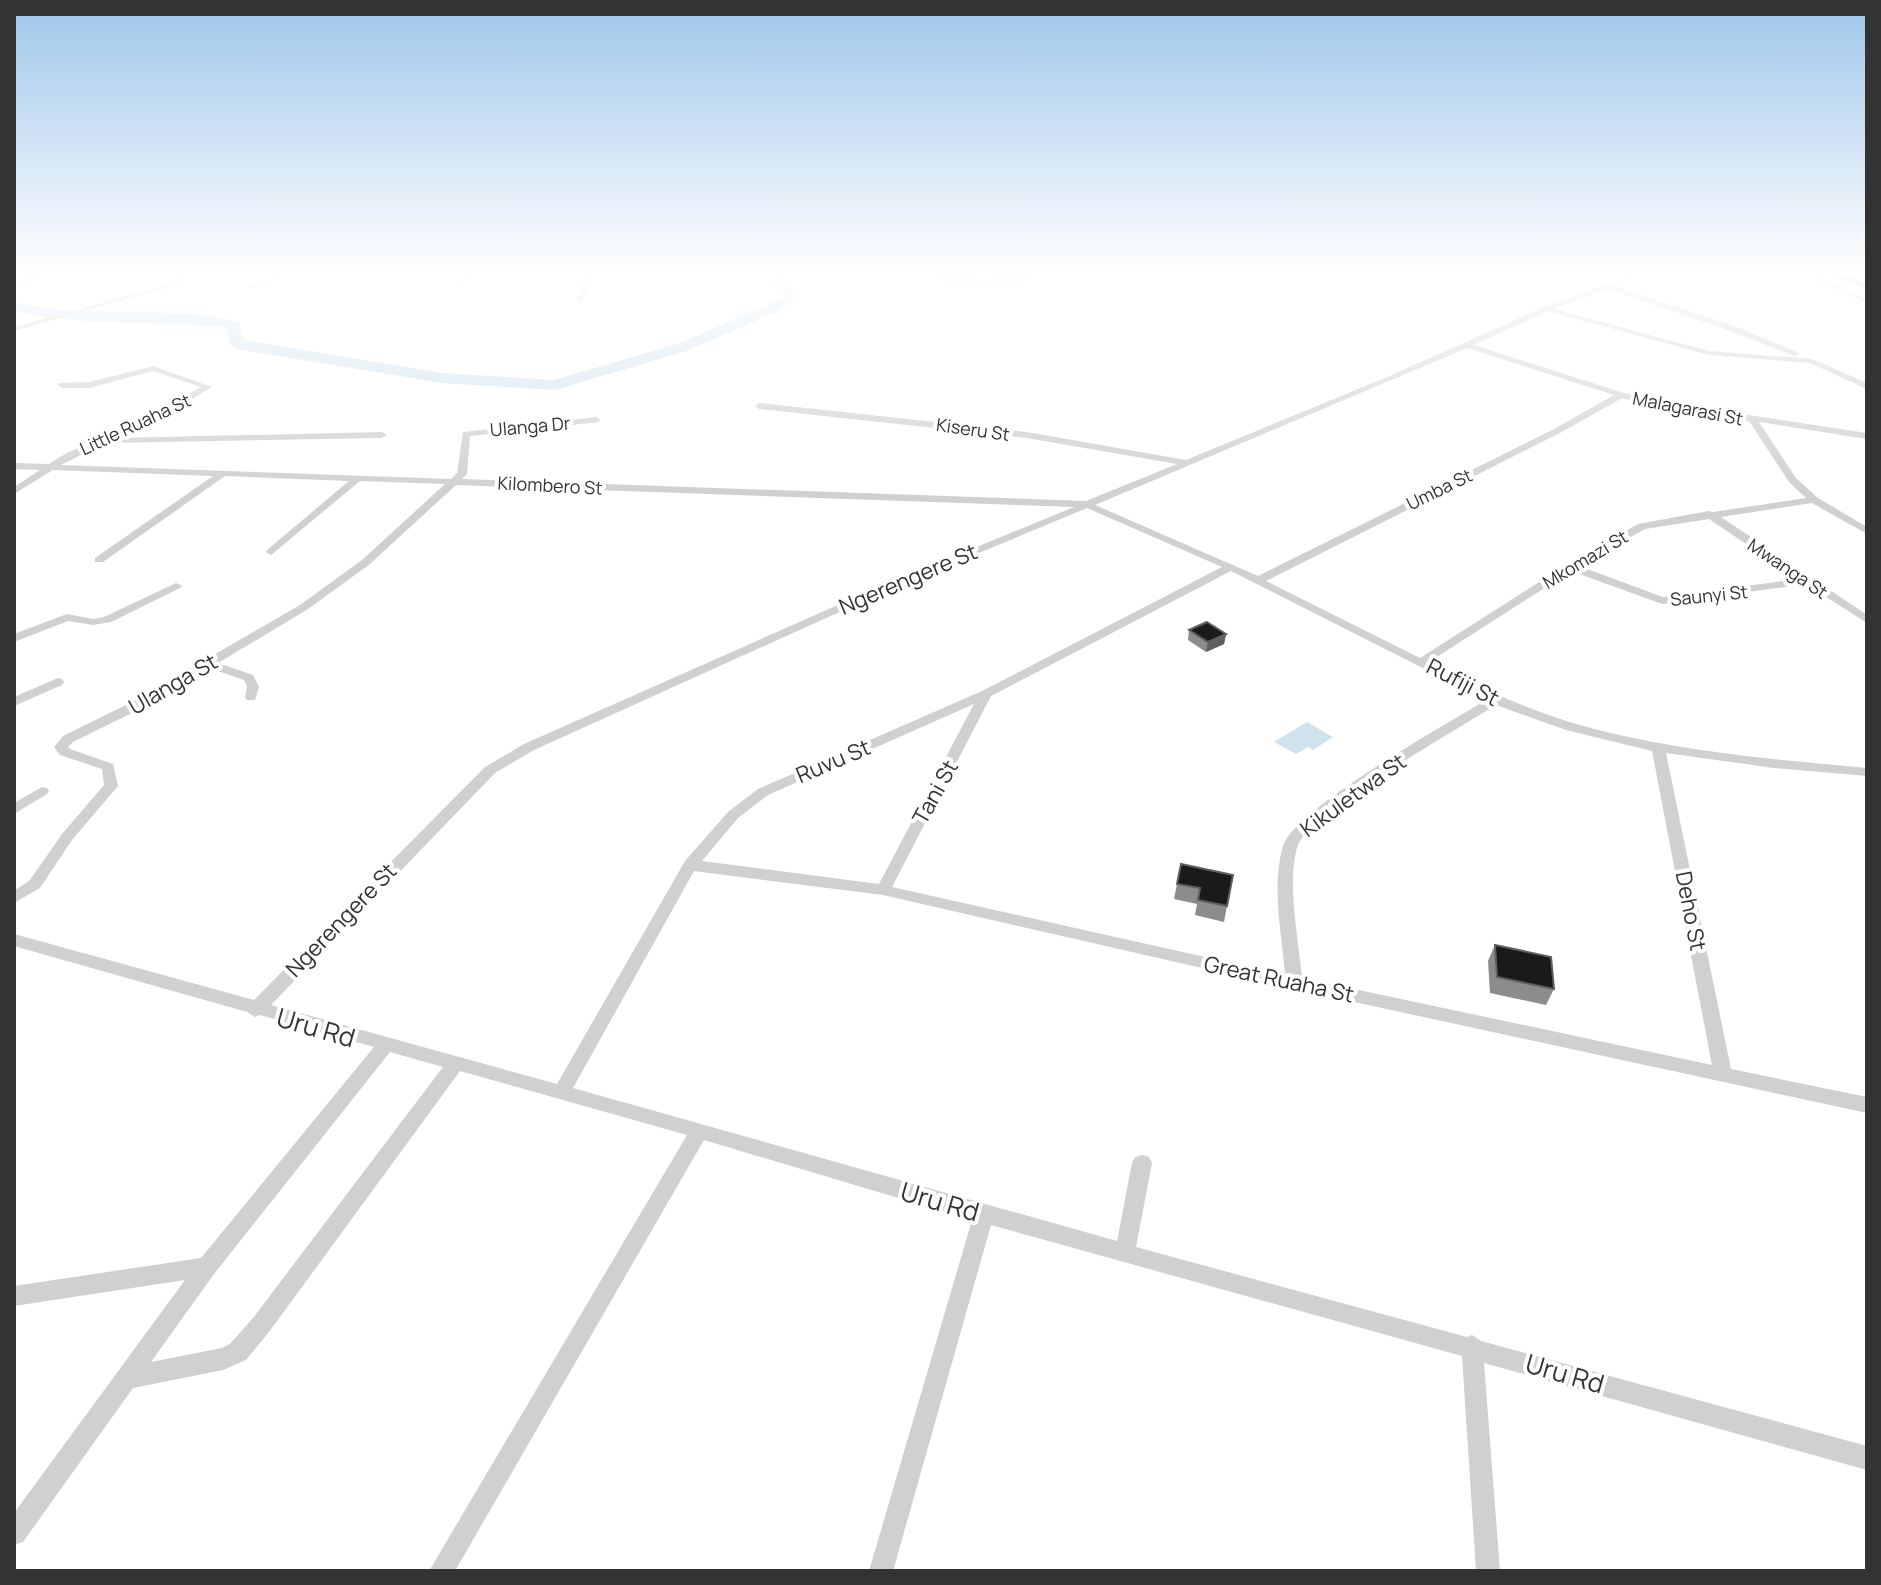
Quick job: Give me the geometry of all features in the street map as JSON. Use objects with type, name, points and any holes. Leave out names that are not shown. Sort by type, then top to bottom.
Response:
[{"type":"street","name":"Ngerengere St","points":[[255,1010],[490,770],[529,747],[862,598],[1462,347]]},
{"type":"street","name":"Malagarasi St","points":[[1473,347],[1621,395],[1753,420],[1867,436]]},
{"type":"street","points":[[1685,347],[1812,361]]},
{"type":"street","points":[[1778,347],[1867,386]]},
{"type":"street","name":"Little Ruaha St","points":[[14,491],[47,467],[162,413],[208,387],[153,368],[89,385],[62,385]]},
{"type":"street","name":"Umba St","points":[[1257,581],[1557,431],[1621,395]]},
{"type":"street","name":"Kiseru St","points":[[759,406],[945,425],[1137,452],[1185,463]]},
{"type":"street","name":"Ulanga Dr","points":[[455,480],[465,470],[465,435],[468,433],[596,420]]},
{"type":"street","points":[[1753,420],[1792,480],[1814,500],[1867,531]]},
{"type":"street","points":[[97,441],[382,435]]},
{"type":"street","name":"Kilombero St","points":[[14,466],[1085,504]]},
{"type":"street","points":[[99,560],[224,473]]},
{"type":"street","points":[[271,552],[359,477]]},
{"type":"street","name":"Ulanga St","points":[[14,898],[35,884],[67,837],[111,786],[108,767],[67,754],[63,745],[287,618],[344,579],[399,534],[455,480]]},
{"type":"street","name":"Mkomazi St","points":[[1423,661],[1570,567],[1642,526],[1814,500]]},
{"type":"street","name":"Rufiji St","points":[[1085,504],[1231,567],[1423,661],[1495,700],[1571,727],[1658,748],[1774,764],[1867,772]]},
{"type":"street","name":"Mwanga St","points":[[1709,514],[1867,620]]},
{"type":"street","name":"Ruvu St","points":[[561,1093],[690,865],[733,815],[763,792],[986,694],[1231,567]]},
{"type":"street","name":"Saunyi St","points":[[1570,567],[1662,601],[1806,581]]},
{"type":"street","points":[[14,638],[67,617],[93,622],[107,620],[176,586]]},
{"type":"street","points":[[209,664],[249,678],[253,687],[251,697]]},
{"type":"street","points":[[14,702],[58,682]]},
{"type":"street","name":"Tani St","points":[[883,890],[986,694]]},
{"type":"street","name":"Kikuletwa St","points":[[1294,983],[1286,872],[1292,839],[1327,808],[1495,700]]},
{"type":"street","name":"Deho St","points":[[1658,748],[1723,1075]]},
{"type":"street","points":[[14,809],[42,791]]},
{"type":"street","name":"Great Ruaha St","points":[[690,865],[883,890],[1294,983],[1867,1105]]},
{"type":"street","name":"Uru Rd","points":[[14,940],[255,1010],[700,1131],[984,1214],[1472,1346],[1867,1458]]},
{"type":"street","points":[[14,1533],[207,1267],[385,1046]]},
{"type":"street","points":[[127,1378],[223,1359],[238,1352],[455,1064]]},
{"type":"street","points":[[441,1571],[700,1131]]},
{"type":"street","points":[[1125,1253],[1142,1163]]},
{"type":"street","points":[[881,1571],[984,1214]]},
{"type":"street","points":[[14,1296],[207,1267]]},
{"type":"street","points":[[1472,1346],[1488,1571]]},
{"type":"water","points":[[1307,722],[1333,737],[1313,750],[1308,747],[1296,754],[1274,742]]},
{"type":"building","points":[[1207,622],[1226,634],[1208,642],[1189,630]]},
{"type":"building","points":[[1181,864],[1233,875],[1227,906],[1198,900],[1200,888],[1177,884]]},
{"type":"building","points":[[1495,945],[1551,957],[1554,989],[1497,977]]},
{"type":"waterway","points":[[255,347],[442,378],[555,385],[683,347]]}]
